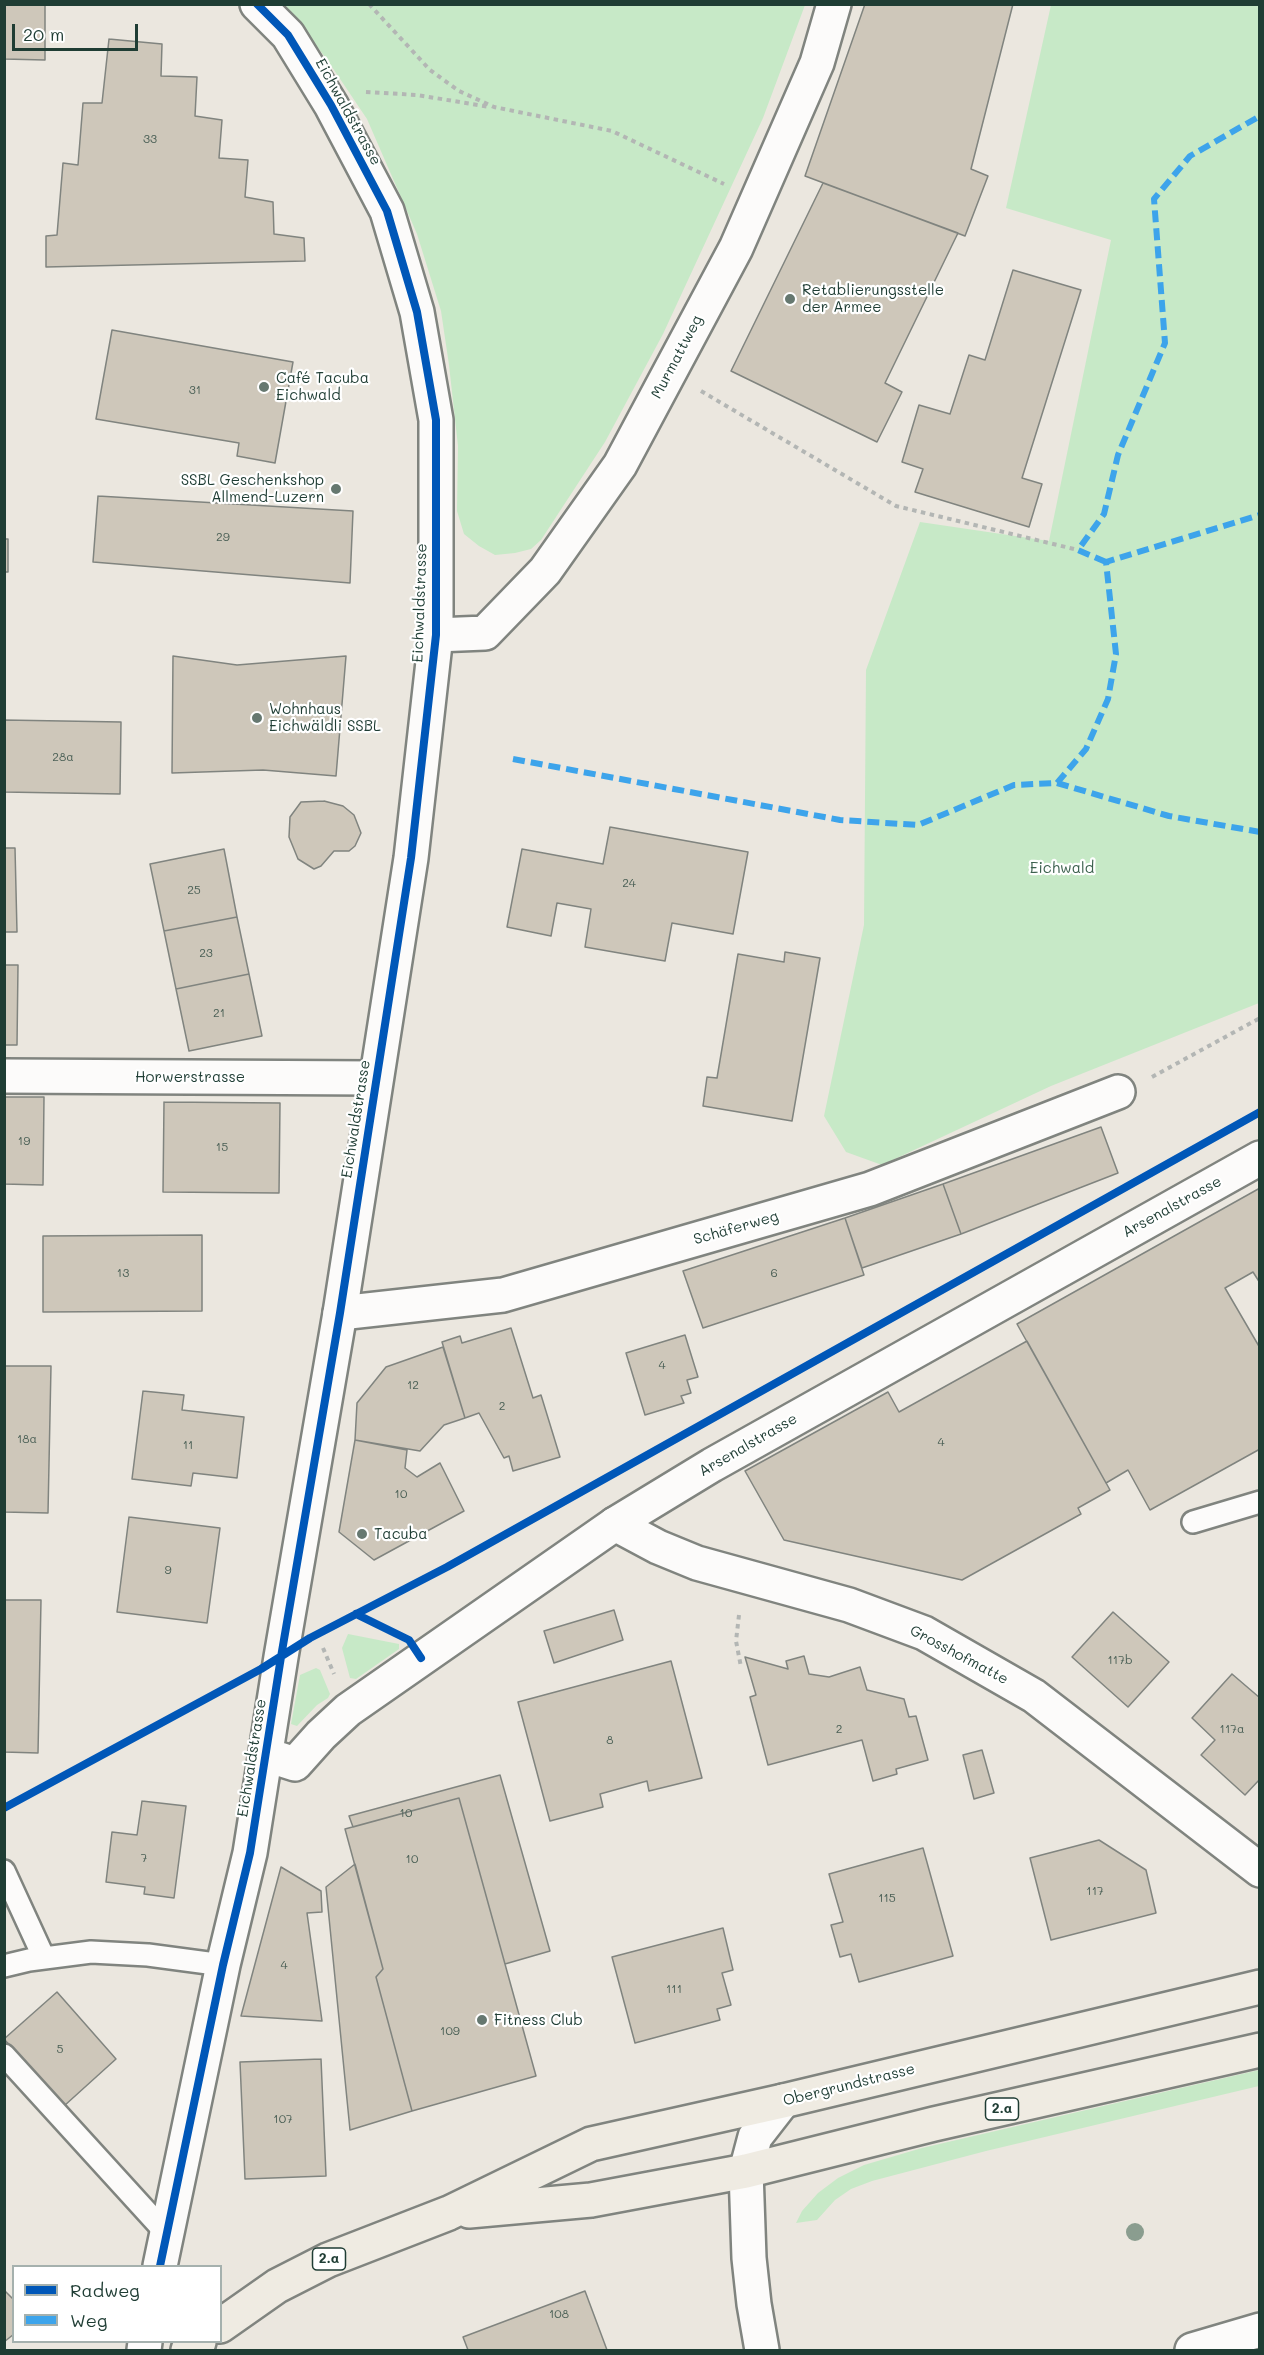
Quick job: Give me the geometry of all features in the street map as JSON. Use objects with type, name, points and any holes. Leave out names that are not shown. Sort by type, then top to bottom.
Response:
[{"type":"main road","name":"Obergrundstrasse","points":[[222,2325],[277,2286],[328,2260],[449,2213],[591,2144],[783,2102],[1260,1987]]},
{"type":"main road","name":"Obergrundstrasse","points":[[449,2213],[591,2200],[746,2171],[934,2124],[1260,2050]]},
{"type":"street","name":"Eichwaldstrasse","points":[[160,2265],[223,1965],[250,1853],[267,1755],[281,1657],[340,1313],[411,858],[436,635],[436,420],[417,312],[387,211],[331,105],[288,35],[257,4]]},
{"type":"street","name":"Murmattweg","points":[[436,635],[484,633],[545,571],[620,465],[736,248],[817,63],[834,4]]},
{"type":"street","name":"Horwerstrasse","points":[[4,1076],[376,1078]]},
{"type":"street","name":"Schäferweg","points":[[340,1313],[503,1295],[870,1189],[1118,1092]]},
{"type":"street","name":"Arsenalstrasse","points":[[267,1755],[295,1764],[348,1710],[615,1524],[712,1465],[1260,1158]]},
{"type":"street","name":"Grosshofmatte","points":[[615,1524],[657,1547],[697,1563],[849,1605],[924,1633],[1034,1696],[1260,1870]]},
{"type":"street","points":[[762,2350],[749,2258],[746,2171],[755,2137],[783,2102]]},
{"type":"street","points":[[1192,2350],[1260,2330]]},
{"type":"lane","points":[[1193,1522],[1260,1502]]},
{"type":"lane","points":[[4,1871],[44,1958]]},
{"type":"lane","points":[[4,1966],[91,1952],[148,1955],[223,1965]]},
{"type":"lane","points":[[4,2055],[167,2234]]},
{"type":"path","points":[[369,4],[430,70],[459,91],[494,107]]},
{"type":"path","points":[[331,105],[358,92],[417,95],[494,107],[612,131],[757,200]]},
{"type":"path","points":[[669,373],[896,506],[1078,550]]},
{"type":"path","points":[[1118,1092],[1150,1078],[1260,1018]]},
{"type":"path","points":[[740,1608],[736,1641],[741,1667]]},
{"type":"path","points":[[322,1645],[335,1678]]},
{"type":"green space","points":[[285,5],[805,5],[763,118],[663,334],[605,442],[541,540],[531,549],[495,555],[464,534],[457,511],[458,446],[441,311],[417,234],[367,119],[328,61]]},
{"type":"green space","name":"Eichwald","points":[[1051,5],[1259,5],[1259,1003],[1051,1086],[882,1165],[846,1152],[824,1116],[864,925],[866,670],[920,522],[1049,541],[1111,240],[1006,208]]},
{"type":"green space","points":[[348,1634],[399,1644],[399,1649],[356,1679],[350,1678],[342,1648]]},
{"type":"green space","points":[[316,1668],[320,1670],[330,1694],[297,1726],[291,1724],[300,1675]]},
{"type":"green space","points":[[1259,2070],[1259,2086],[986,2151],[872,2181],[851,2189],[835,2200],[817,2220],[796,2223],[802,2211],[818,2193],[838,2178],[864,2165],[922,2148]]},
{"type":"building","points":[[4,4],[45,4],[45,60],[4,59]]},
{"type":"building","points":[[865,4],[1013,4],[971,169],[988,176],[965,236],[805,176]]},
{"type":"building","points":[[109,39],[162,44],[161,76],[197,77],[195,116],[222,120],[219,158],[248,160],[245,197],[273,202],[274,234],[304,238],[305,261],[46,267],[46,236],[57,235],[63,163],[78,165],[83,103],[102,103]]},
{"type":"building","points":[[823,183],[958,233],[885,383],[902,392],[877,442],[731,371]]},
{"type":"building","points":[[1013,270],[1081,290],[1022,478],[1042,484],[1029,527],[915,492],[923,469],[902,462],[919,405],[950,414],[969,355],[985,360]]},
{"type":"building","points":[[112,330],[293,362],[275,463],[237,456],[239,443],[96,419]]},
{"type":"building","points":[[98,496],[353,511],[350,583],[93,562]]},
{"type":"building","points":[[4,539],[8,539],[8,572],[4,572]]},
{"type":"building","name":"Wohnhaus Eichwäldli SSBL","points":[[173,656],[237,665],[346,656],[336,776],[263,770],[172,773]]},
{"type":"building","points":[[4,720],[121,722],[120,794],[4,792]]},
{"type":"building","points":[[324,801],[343,806],[354,815],[361,833],[355,846],[349,851],[334,851],[321,866],[314,869],[298,859],[289,837],[290,817],[301,802]]},
{"type":"building","points":[[610,827],[748,852],[733,934],[672,923],[665,961],[585,947],[591,909],[557,903],[551,936],[507,927],[522,849],[603,864]]},
{"type":"building","points":[[4,848],[15,848],[17,932],[4,932]]},
{"type":"building","points":[[224,849],[237,917],[164,931],[150,864]]},
{"type":"building","points":[[237,917],[249,974],[176,989],[164,931]]},
{"type":"building","points":[[785,952],[820,958],[792,1121],[703,1106],[707,1077],[717,1078],[738,954],[784,962]]},
{"type":"building","points":[[4,965],[18,965],[17,1045],[4,1045]]},
{"type":"building","points":[[249,974],[262,1036],[189,1051],[176,989]]},
{"type":"building","points":[[4,1097],[44,1097],[43,1185],[4,1184]]},
{"type":"building","points":[[164,1102],[280,1103],[279,1193],[163,1192]]},
{"type":"building","points":[[1101,1127],[1118,1173],[961,1234],[943,1184]]},
{"type":"building","points":[[943,1184],[961,1234],[862,1268],[845,1218]]},
{"type":"building","points":[[1260,1188],[1260,1283],[1253,1272],[1225,1288],[1260,1348],[1260,1449],[1150,1510],[1128,1470],[1106,1483],[1017,1324]]},
{"type":"building","points":[[845,1218],[864,1275],[703,1328],[683,1271]]},
{"type":"building","points":[[202,1235],[202,1311],[43,1312],[43,1236]]},
{"type":"building","points":[[511,1328],[533,1398],[541,1395],[560,1457],[513,1471],[509,1456],[504,1458],[479,1413],[465,1418],[442,1342],[460,1336],[462,1343]]},
{"type":"building","points":[[685,1335],[698,1377],[687,1380],[691,1393],[681,1396],[684,1403],[645,1415],[626,1353]]},
{"type":"building","points":[[1027,1341],[1110,1490],[1078,1508],[1081,1514],[962,1580],[784,1540],[745,1471],[888,1392],[899,1412]]},
{"type":"building","points":[[443,1347],[465,1418],[444,1425],[420,1451],[355,1440],[357,1403],[386,1367]]},
{"type":"building","points":[[4,1366],[51,1366],[48,1513],[4,1512]]},
{"type":"building","points":[[143,1391],[184,1395],[182,1410],[244,1417],[237,1478],[193,1473],[191,1486],[132,1479]]},
{"type":"building","points":[[355,1440],[407,1450],[405,1468],[417,1477],[440,1463],[464,1511],[374,1560],[339,1532]]},
{"type":"building","points":[[129,1517],[220,1528],[207,1623],[117,1612]]},
{"type":"building","points":[[4,1600],[41,1600],[38,1753],[4,1752]]},
{"type":"building","points":[[614,1610],[623,1640],[554,1663],[544,1631]]},
{"type":"building","points":[[1113,1612],[1169,1662],[1128,1707],[1072,1657]]},
{"type":"building","points":[[804,1656],[809,1674],[829,1677],[860,1667],[867,1690],[904,1699],[909,1717],[916,1716],[928,1760],[896,1769],[897,1774],[873,1781],[862,1740],[768,1765],[750,1697],[756,1695],[745,1657],[788,1669],[786,1661]]},
{"type":"building","points":[[671,1661],[702,1778],[649,1791],[647,1781],[600,1794],[603,1807],[550,1821],[518,1702]]},
{"type":"building","points":[[1232,1674],[1260,1698],[1260,1779],[1245,1795],[1201,1755],[1215,1740],[1192,1718]]},
{"type":"building","points":[[982,1750],[994,1793],[974,1799],[963,1755]]},
{"type":"building","points":[[500,1775],[550,1951],[505,1964],[459,1798],[353,1827],[349,1816]]},
{"type":"building","points":[[459,1798],[536,2076],[412,2111],[376,1977],[383,1969],[345,1829]]},
{"type":"building","points":[[142,1801],[186,1806],[174,1898],[144,1894],[145,1887],[106,1882],[112,1832],[137,1835]]},
{"type":"building","points":[[1099,1840],[1146,1870],[1156,1913],[1051,1940],[1030,1858]]},
{"type":"building","points":[[923,1848],[953,1956],[859,1982],[851,1954],[840,1957],[831,1925],[843,1922],[829,1874]]},
{"type":"building","points":[[355,1864],[383,1969],[376,1977],[412,2111],[350,2130],[326,1887]]},
{"type":"building","points":[[281,1867],[321,1891],[322,1912],[307,1913],[322,2021],[241,2016]]},
{"type":"building","points":[[723,1928],[733,1970],[722,1973],[731,2005],[717,2009],[720,2020],[635,2043],[612,1957]]},
{"type":"building","points":[[57,1992],[116,2059],[64,2106],[4,2039]]},
{"type":"building","points":[[321,2059],[326,2176],[245,2179],[240,2062]]},
{"type":"building","points":[[4,2290],[12,2298],[12,2336],[4,2342]]},
{"type":"building","points":[[585,2291],[607,2350],[468,2350],[463,2337]]},
{"type":"marked path","points":[[1106,562],[1078,550],[1104,514],[1118,455],[1165,343],[1154,199],[1190,156],[1260,116]]},
{"type":"marked path","points":[[513,759],[840,820],[918,825],[1014,785],[1057,783],[1086,749],[1108,699],[1116,654],[1106,562],[1260,515]]},
{"type":"marked path","points":[[1057,783],[1169,816],[1260,832]]},
{"type":"cycle path","points":[[160,2265],[223,1965],[250,1853],[340,1313],[411,858],[436,635],[436,420],[417,312],[387,211],[331,105],[288,35],[257,4]]},
{"type":"cycle path","points":[[4,1808],[261,1669],[310,1638],[447,1567],[1260,1112]]},
{"type":"cycle path","points":[[356,1614],[409,1640],[421,1658]]},
{"type":"place","name":"Retablierungsstelle der Armee","points":[[790,299]]},
{"type":"place","name":"Café Tacuba Eichwald","points":[[264,387]]},
{"type":"place","name":"SSBL Geschenkshop Allmend-Luzern","points":[[336,489]]},
{"type":"place","name":"Wohnhaus Eichwäldli SSBL","points":[[257,718]]},
{"type":"place","name":"Tacuba","points":[[362,1534]]},
{"type":"place","name":"Fitness Club","points":[[482,2020]]}]
